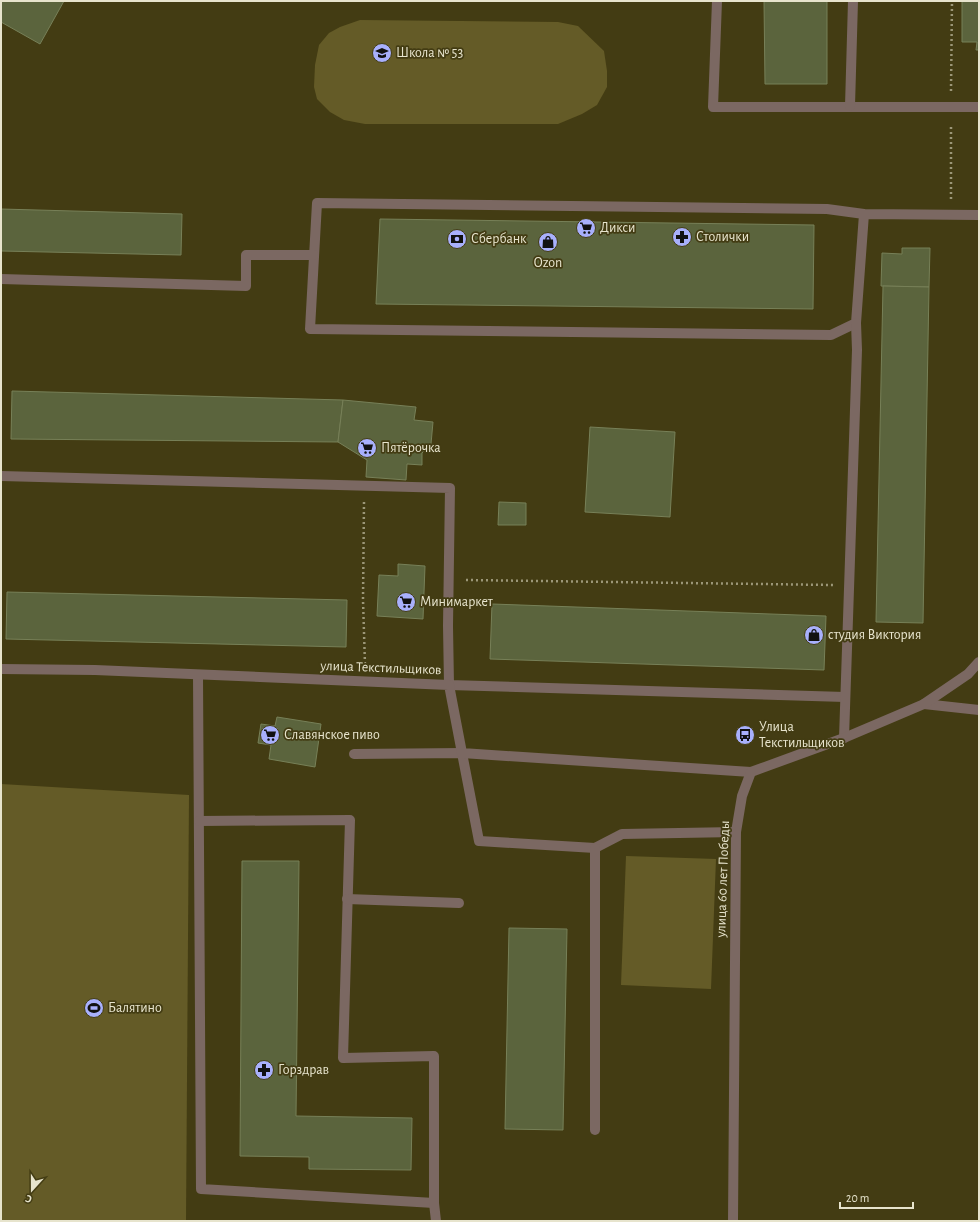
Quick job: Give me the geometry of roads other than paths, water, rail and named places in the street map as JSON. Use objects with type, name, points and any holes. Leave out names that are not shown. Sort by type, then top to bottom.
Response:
[{"type":"street","points":[[717,1],[713,107],[979,107]]},
{"type":"street","points":[[850,106],[853,1]]},
{"type":"street","points":[[856,324],[831,336],[310,329],[317,203],[827,209],[864,214],[979,215]]},
{"type":"street","points":[[844,738],[856,324],[864,214]]},
{"type":"street","points":[[1,279],[246,286],[246,255],[314,255]]},
{"type":"street","points":[[1,476],[450,488],[450,685],[845,697]]},
{"type":"street","points":[[354,754],[462,753],[752,772],[844,738],[924,704],[968,674],[979,662]]},
{"type":"street","name":"улица Текстильщиков","points":[[1,669],[95,670],[450,685],[479,842],[595,848]]},
{"type":"street","points":[[198,675],[200,1189],[434,1203]]},
{"type":"street","points":[[924,704],[979,710]]},
{"type":"street","name":"улица 60 лет Победы","points":[[733,1221],[736,832],[742,796],[752,772]]},
{"type":"street","points":[[198,821],[350,820],[343,1058],[434,1056],[434,1203],[436,1221]]},
{"type":"street","points":[[595,1130],[595,848],[622,834],[736,832]]},
{"type":"street","points":[[347,899],[458,903]]},
{"type":"place","name":"Школа № 53","points":[[382,53]]},
{"type":"place","name":"Дикси","points":[[586,228]]},
{"type":"place","name":"Столички","points":[[682,237]]},
{"type":"place","name":"Сбербанк","points":[[457,239]]},
{"type":"place","name":"Ozon","points":[[548,242]]},
{"type":"place","name":"Пятёрочка","points":[[367,448]]},
{"type":"place","name":"Минимаркет","points":[[406,602]]},
{"type":"place","name":"студия Виктория","points":[[814,635]]},
{"type":"place","name":"Славянское пиво","points":[[270,735]]},
{"type":"place","name":"Улица Текстильщиков","points":[[745,735]]},
{"type":"place","name":"Балятино","points":[[94,1008]]},
{"type":"place","name":"Горздрав","points":[[264,1070]]}]
